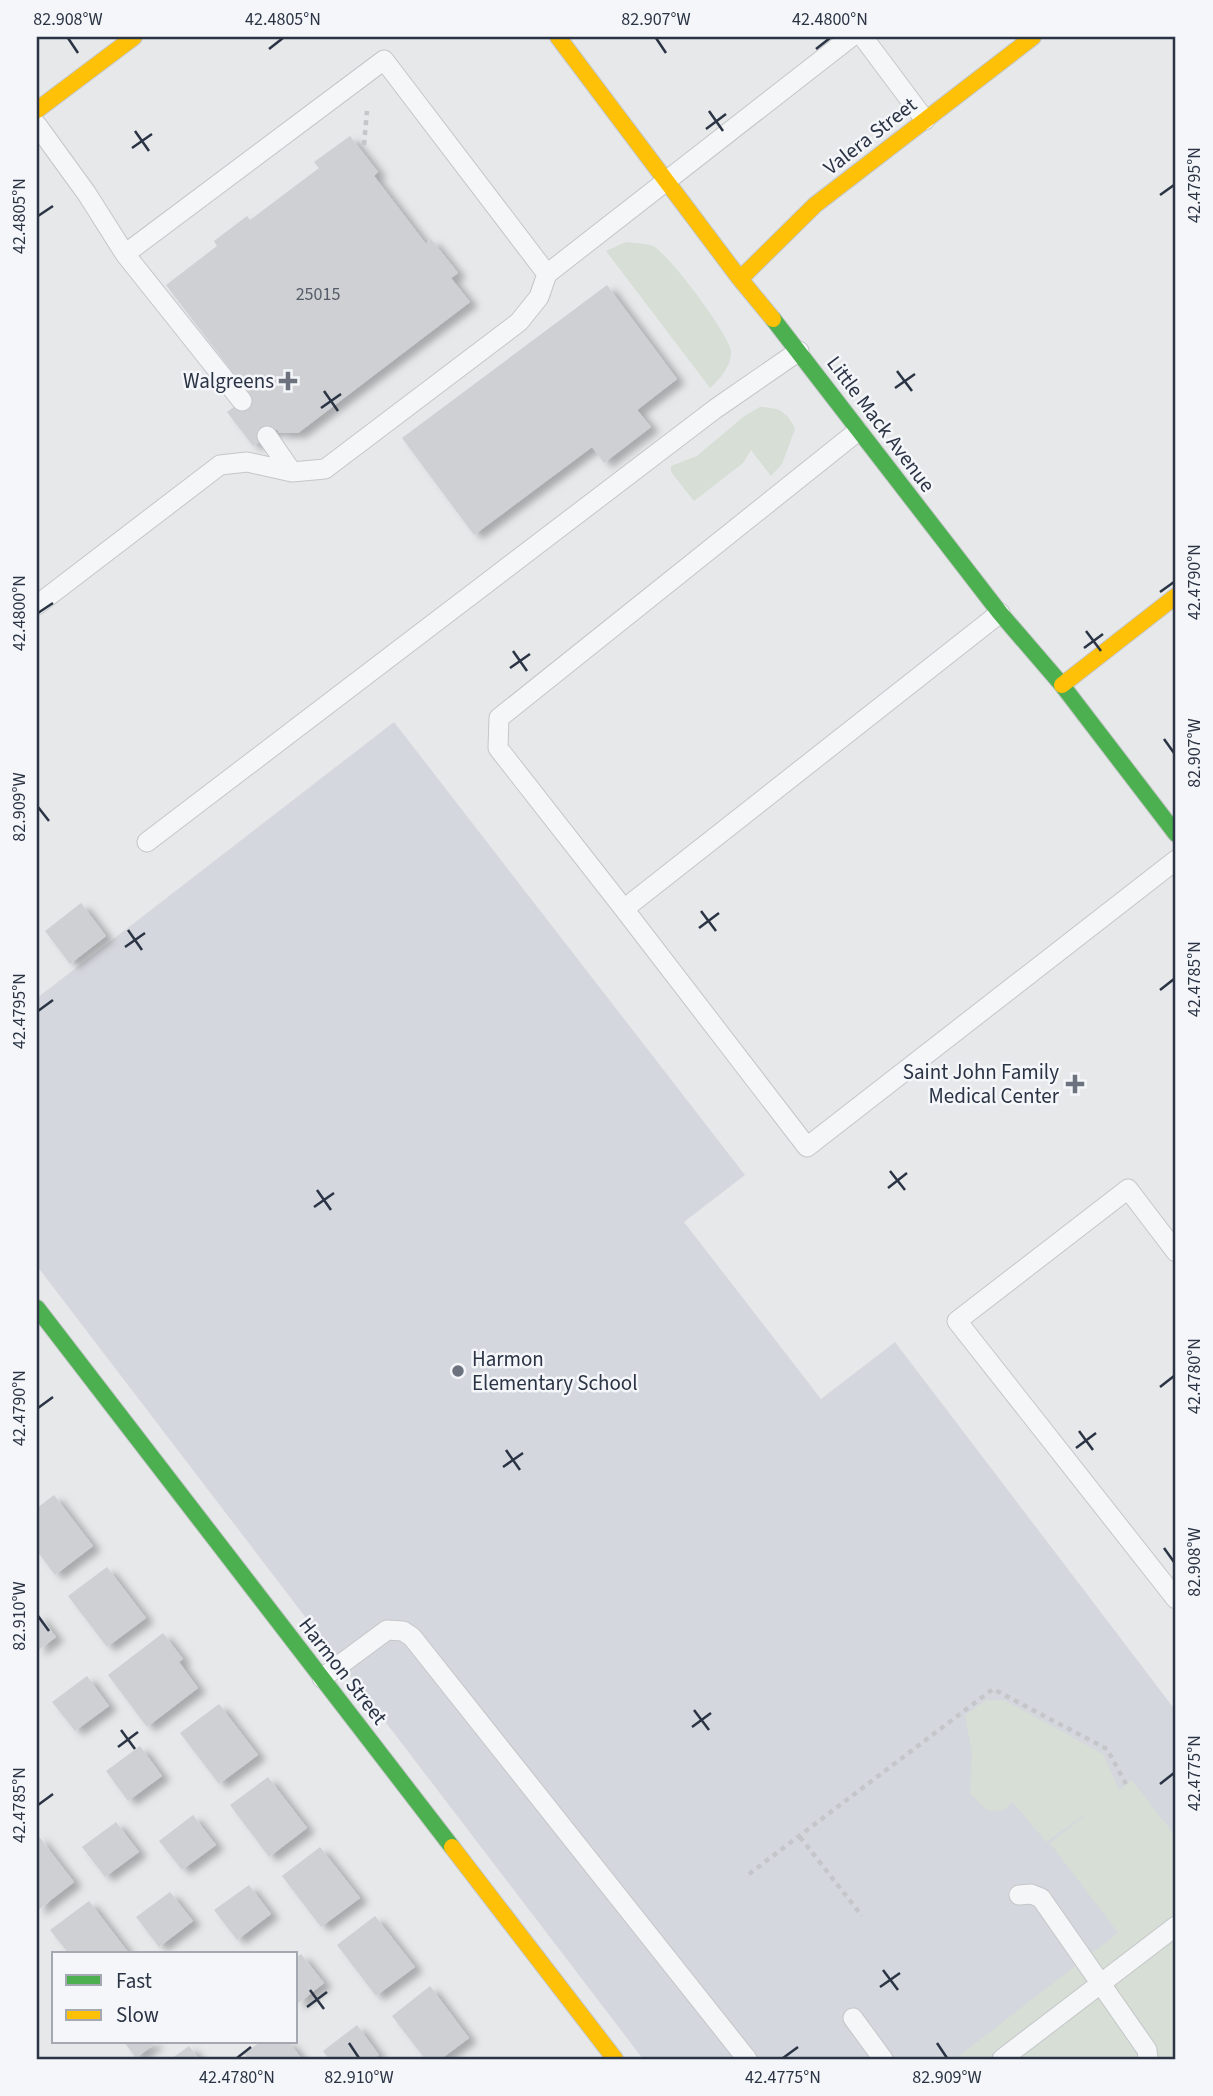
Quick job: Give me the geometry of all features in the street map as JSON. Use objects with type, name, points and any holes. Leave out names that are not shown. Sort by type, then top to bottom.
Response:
[{"type":"street","points":[[37,110],[134,37]]},
{"type":"street","name":"Valera Street","points":[[740,279],[815,205],[1033,37]]},
{"type":"street","name":"Little Mack Avenue","points":[[564,39],[666,182],[740,279],[799,351],[1000,613],[1062,685],[1176,834]]},
{"type":"street","points":[[1062,685],[1176,596]]},
{"type":"street","name":"Harmon Street","points":[[37,1308],[615,2059]]},
{"type":"lane","points":[[37,605],[220,465],[247,462],[292,472],[325,469],[519,322],[539,297],[547,274],[851,37]]},
{"type":"lane","points":[[863,37],[925,120]]},
{"type":"lane","points":[[125,254],[384,60],[547,274]]},
{"type":"lane","points":[[37,125],[87,194],[125,254],[242,401]]},
{"type":"lane","points":[[147,842],[715,409],[799,351]]},
{"type":"lane","points":[[858,431],[499,719],[498,748],[807,1147],[1176,860]]},
{"type":"lane","points":[[267,436],[292,472]]},
{"type":"lane","points":[[624,909],[1000,613]]},
{"type":"lane","points":[[1176,1252],[1128,1189],[957,1321],[1176,1599]]},
{"type":"lane","points":[[322,1678],[387,1630],[403,1631],[412,1637],[747,2059]]},
{"type":"lane","points":[[1019,1895],[1031,1894],[1041,1898],[1147,2050],[1148,2059]]},
{"type":"lane","points":[[1002,2059],[1176,1926]]},
{"type":"lane","points":[[853,2018],[883,2059]]},
{"type":"path","points":[[749,1874],[993,1689],[1107,1749],[1126,1784]]},
{"type":"path","points":[[800,1837],[862,1916]]},
{"type":"shaded area","points":[[626,242],[650,245],[661,252],[684,278],[720,328],[728,342],[731,356],[725,371],[710,388],[606,251]]},
{"type":"shaded area","points":[[760,407],[782,412],[795,429],[782,464],[771,476],[751,450],[743,463],[694,501],[671,472],[671,466],[697,456],[743,417]]},
{"type":"shaded area","name":"Harmon Elementary School","points":[[394,722],[745,1175],[684,1222],[821,1399],[895,1342],[1176,1711],[1176,2059],[643,2059],[37,1266],[37,998]]},
{"type":"shaded area","points":[[986,1700],[1004,1700],[1103,1754],[1119,1790],[1132,1780],[1176,1837],[1176,2059],[955,2059],[1118,1933],[1050,1843],[1096,1807],[1046,1842],[1013,1802],[1002,1811],[987,1810],[970,1794],[972,1753],[965,1715]]},
{"type":"building","name":"Walgreens","points":[[350,136],[378,172],[374,176],[426,244],[431,239],[458,273],[451,278],[470,302],[298,433],[279,433],[277,429],[253,446],[227,412],[250,395],[166,285],[217,246],[214,241],[247,216],[250,220],[319,168],[314,162]]},
{"type":"building","points":[[607,285],[677,379],[637,410],[651,427],[604,463],[592,447],[474,535],[402,438]]},
{"type":"building","points":[[81,903],[106,936],[70,964],[45,931]]},
{"type":"building","points":[[54,1495],[93,1546],[55,1575],[37,1551],[37,1508]]},
{"type":"building","points":[[107,1567],[146,1618],[107,1647],[68,1596]]},
{"type":"building","points":[[37,1612],[56,1637],[37,1651]]},
{"type":"building","points":[[163,1633],[183,1659],[179,1662],[198,1688],[147,1727],[108,1675]]},
{"type":"building","points":[[87,1676],[109,1706],[75,1731],[52,1702]]},
{"type":"building","points":[[219,1704],[258,1755],[219,1784],[180,1733]]},
{"type":"building","points":[[140,1746],[162,1776],[128,1801],[106,1771]]},
{"type":"building","points":[[268,1777],[307,1828],[269,1857],[230,1805]]},
{"type":"building","points":[[193,1815],[216,1845],[182,1870],[159,1841]]},
{"type":"building","points":[[116,1822],[139,1852],[105,1877],[82,1847]]},
{"type":"building","points":[[37,1834],[74,1882],[37,1911]]},
{"type":"building","points":[[320,1847],[360,1898],[321,1927],[282,1876]]},
{"type":"building","points":[[249,1885],[271,1914],[237,1940],[214,1910]]},
{"type":"building","points":[[170,1892],[193,1921],[159,1947],[136,1917]]},
{"type":"building","points":[[89,1901],[128,1952],[67,1952],[50,1930]]},
{"type":"building","points":[[375,1916],[415,1967],[376,1996],[337,1945]]},
{"type":"building","points":[[301,1954],[324,1983],[298,2003],[298,1956]]},
{"type":"building","points":[[430,1986],[469,2038],[441,2059],[425,2059],[392,2016]]},
{"type":"building","points":[[357,2025],[379,2055],[374,2059],[329,2059],[323,2051]]},
{"type":"building","points":[[126,2044],[154,2044],[136,2058]]},
{"type":"building","points":[[257,2044],[290,2044],[301,2058],[249,2059],[244,2054]]},
{"type":"building","points":[[189,2046],[199,2059],[171,2059]]},
{"type":"traffic: fast","points":[[773,319],[1000,613],[1062,685],[1176,834]]},
{"type":"traffic: fast","points":[[37,1308],[452,1847]]},
{"type":"traffic: slow","points":[[37,110],[134,37]]},
{"type":"traffic: slow","points":[[558,37],[773,319]]},
{"type":"traffic: slow","points":[[740,279],[815,205],[1033,37]]},
{"type":"traffic: slow","points":[[1062,685],[1176,596]]},
{"type":"traffic: slow","points":[[452,1847],[615,2059]]},
{"type":"place","name":"Walgreens","points":[[288,381]]},
{"type":"place","name":"Saint John Family Medical Center","points":[[1075,1084]]},
{"type":"place","name":"Harmon Elementary School","points":[[458,1371]]}]
